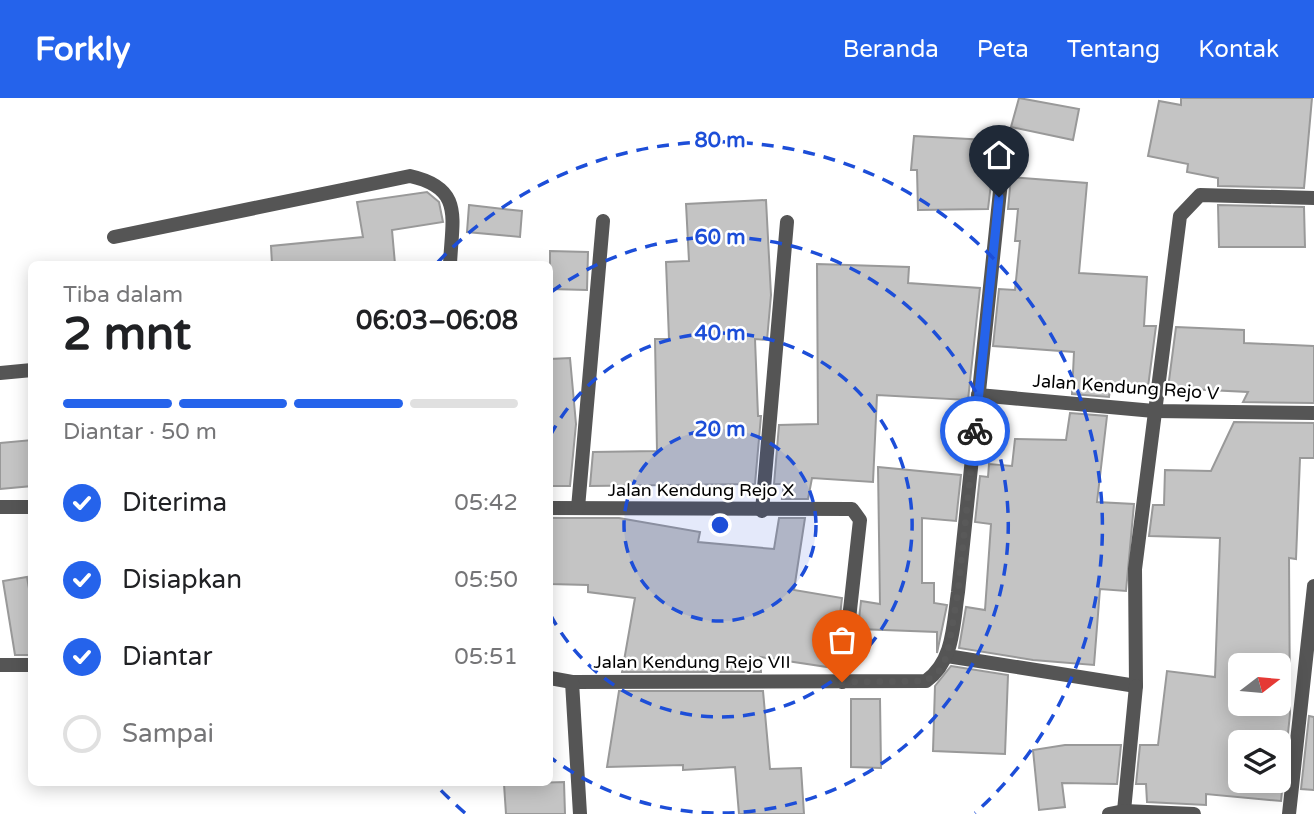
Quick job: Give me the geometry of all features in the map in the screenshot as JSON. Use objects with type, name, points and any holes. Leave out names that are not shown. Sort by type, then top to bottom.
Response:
[{"type":"street","points":[[1002,172],[958,592],[947,656],[1136,686]]},
{"type":"street","points":[[114,237],[410,176],[432,181],[444,189],[451,201],[450,261]]},
{"type":"street","points":[[1124,811],[1136,686],[1135,569],[1180,216],[1200,195],[1314,198]]},
{"type":"street","points":[[578,508],[603,221]]},
{"type":"street","points":[[762,510],[788,222]]},
{"type":"street","points":[[0,373],[28,370]]},
{"type":"street","name":"Jalan Kendung Rejo V","points":[[978,395],[1154,411],[1314,414]]},
{"type":"street","points":[[0,507],[28,507]]},
{"type":"street","name":"Jalan Kendung Rejo X","points":[[553,508],[852,509],[860,520],[842,682]]},
{"type":"street","points":[[1289,814],[1314,586]]},
{"type":"street","name":"Jalan Kendung Rejo VII","points":[[553,679],[572,682],[926,681],[939,671],[947,656]]},
{"type":"street","points":[[0,665],[28,665]]},
{"type":"street","points":[[572,682],[580,814]]},
{"type":"street","points":[[1109,814],[1124,811],[1194,814]]},
{"type":"building","points":[[1019,98],[1079,109],[1073,140],[1011,127]]},
{"type":"building","points":[[1181,98],[1312,98],[1304,188],[1218,186],[1218,178],[1187,172],[1188,164],[1148,156],[1159,101],[1181,105]]},
{"type":"building","points":[[914,136],[987,140],[986,175],[992,175],[988,209],[918,210],[917,170],[911,170]]},
{"type":"building","points":[[1011,177],[1087,183],[1079,273],[1147,277],[1144,326],[1156,326],[1148,387],[1142,387],[1142,393],[1110,390],[1109,397],[1072,394],[1074,352],[993,346],[999,289],[1015,290],[1020,241],[1015,241],[1018,209],[1008,209]]},
{"type":"building","points":[[427,192],[439,202],[443,222],[392,230],[395,261],[272,261],[271,246],[363,237],[357,202]]},
{"type":"building","points":[[766,200],[771,295],[767,340],[755,339],[758,416],[761,416],[755,484],[590,486],[593,452],[657,451],[655,339],[669,339],[666,262],[689,261],[686,204]]},
{"type":"building","points":[[469,205],[522,211],[520,237],[467,232]]},
{"type":"building","points":[[1218,205],[1304,207],[1305,247],[1219,247]]},
{"type":"building","points":[[550,251],[588,252],[587,290],[553,289],[553,261],[550,261]]},
{"type":"building","points":[[817,264],[909,267],[908,283],[980,288],[968,400],[877,395],[873,482],[812,478],[808,499],[782,499],[784,484],[774,484],[779,425],[818,424]]},
{"type":"building","points":[[1176,327],[1244,330],[1244,343],[1314,346],[1314,403],[1243,402],[1248,392],[1168,388]]},
{"type":"building","points":[[570,358],[576,424],[570,486],[553,486],[553,359]]},
{"type":"building","points":[[1070,413],[1107,416],[1097,502],[1134,504],[1126,591],[1100,589],[1094,665],[1033,660],[959,648],[966,607],[985,610],[991,524],[975,522],[980,476],[988,477],[989,464],[1012,466],[1015,439],[1066,440]]},
{"type":"building","points":[[1234,422],[1314,423],[1314,458],[1300,458],[1296,559],[1289,558],[1290,653],[1228,653],[1228,716],[1290,716],[1288,730],[1228,730],[1228,793],[1282,793],[1281,801],[1206,794],[1206,805],[1147,802],[1146,784],[1136,784],[1140,745],[1158,745],[1167,671],[1215,677],[1220,538],[1149,536],[1153,505],[1164,505],[1165,470],[1211,471]]},
{"type":"building","points":[[28,440],[28,486],[0,489],[0,443]]},
{"type":"building","points":[[878,467],[961,475],[956,521],[922,518],[922,583],[934,583],[934,603],[947,605],[937,653],[937,632],[858,629],[861,601],[880,604]]},
{"type":"building","points":[[553,518],[619,518],[700,532],[698,542],[774,549],[779,518],[805,518],[794,590],[842,598],[834,668],[760,657],[761,672],[622,672],[635,598],[588,592],[588,585],[553,584]]},
{"type":"building","points":[[27,577],[28,655],[15,655],[3,581]]},
{"type":"building","points":[[951,666],[1008,675],[1005,754],[933,751],[935,686]]},
{"type":"building","points":[[619,691],[763,691],[770,769],[801,768],[804,814],[739,814],[735,767],[683,770],[683,765],[607,767]]},
{"type":"building","points":[[851,699],[880,699],[881,768],[851,767]]},
{"type":"building","points":[[1309,716],[1314,717],[1314,790],[1301,789]]},
{"type":"building","points":[[1065,745],[1121,745],[1117,784],[1062,783],[1065,807],[1039,810],[1033,750]]},
{"type":"building","points":[[553,782],[564,782],[565,814],[506,814],[504,786],[553,786]]},
{"type":"way so far","points":[[842,682],[926,681],[939,671],[947,656],[958,592],[975,431]]},
{"type":"route","points":[[975,431],[999,197]]}]
